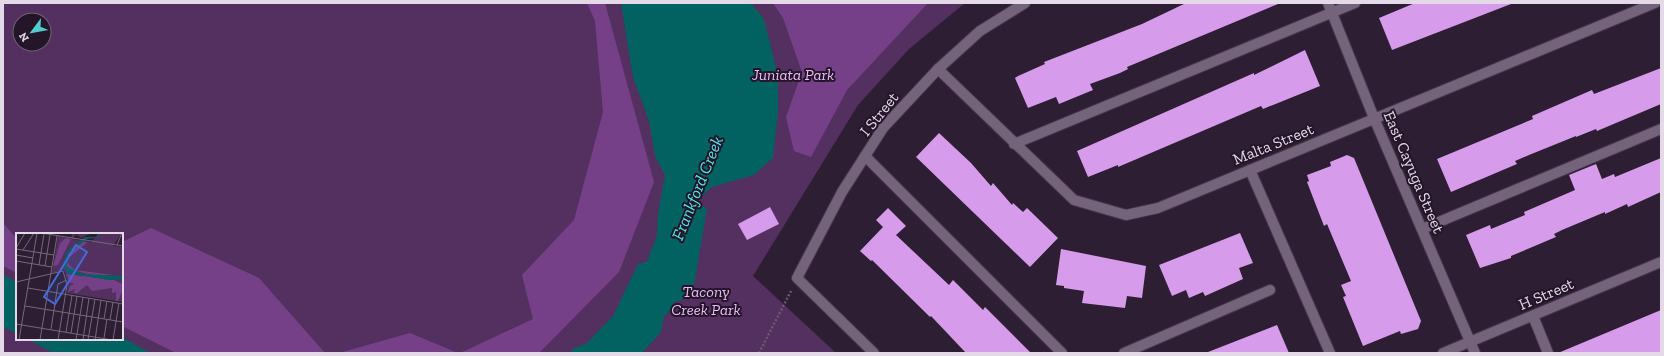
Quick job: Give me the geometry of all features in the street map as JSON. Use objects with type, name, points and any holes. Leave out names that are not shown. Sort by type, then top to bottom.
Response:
[{"type":"street","name":"I Street","points":[[797,278],[842,192],[883,128],[938,69],[980,31],[1024,3]]},
{"type":"street","points":[[1014,144],[1330,8],[1355,3]]},
{"type":"street","name":"Malta Street","points":[[938,69],[1014,144],[1074,200],[1126,215],[1158,208],[1655,3]]},
{"type":"street","name":"East Cayuga Street","points":[[1330,8],[1374,118],[1475,353]]},
{"type":"street","points":[[1422,229],[1661,129]]},
{"type":"street","points":[[865,156],[1062,353]]},
{"type":"street","points":[[1250,170],[1330,353]]},
{"type":"street","name":"H Street","points":[[1443,353],[1661,262]]},
{"type":"street","points":[[797,278],[874,353]]},
{"type":"street","points":[[1124,353],[1270,290]]},
{"type":"street","points":[[1533,316],[1548,353]]},
{"type":"path","points":[[759,353],[797,278]]},
{"type":"green space","points":[[3,3],[965,3],[909,49],[858,105],[753,276],[836,353],[3,353]]},
{"type":"shaded area","points":[[587,3],[605,3],[654,182],[619,272],[539,353],[460,353],[533,319],[522,275],[574,220],[603,112],[595,21]]},
{"type":"shaded area","points":[[773,3],[928,3],[847,90],[811,157],[794,151],[786,117],[802,72],[783,18]]},
{"type":"shaded area","points":[[3,223],[16,238],[16,272],[3,266]]},
{"type":"shaded area","points":[[151,228],[259,278],[325,353],[176,353],[123,326],[123,242]]},
{"type":"shaded area","points":[[410,333],[458,353],[339,353]]},
{"type":"water","name":"Frankford Creek","points":[[621,3],[751,3],[764,19],[778,76],[778,111],[773,158],[754,175],[712,187],[697,201],[707,209],[692,297],[674,302],[671,310],[664,316],[661,332],[642,353],[570,353],[574,348],[586,344],[613,316],[638,264],[647,262],[657,235],[658,213],[665,175],[655,156],[649,121],[633,77]]},
{"type":"water","points":[[3,275],[16,282],[16,334],[3,327]]},
{"type":"water","points":[[123,338],[150,353],[54,353],[29,340],[123,340]]},
{"type":"building","points":[[1186,3],[1278,4],[1127,67],[1128,69],[1120,73],[1090,84],[1093,90],[1059,104],[1056,97],[1028,108],[1015,78],[1018,76],[1045,64],[1044,62],[1142,24]]},
{"type":"building","points":[[1415,3],[1511,4],[1392,50],[1379,18]]},
{"type":"building","points":[[1305,50],[1320,86],[1263,109],[1261,106],[1118,167],[1118,165],[1088,177],[1077,151],[1254,73],[1254,75]]},
{"type":"building","points":[[1661,68],[1661,104],[1597,131],[1596,129],[1576,136],[1529,155],[1515,161],[1517,164],[1451,192],[1437,159],[1533,119],[1532,116],[1592,90],[1594,94]]},
{"type":"building","points":[[939,133],[971,163],[991,186],[993,183],[1012,205],[1013,203],[1023,212],[1027,208],[1058,238],[1030,267],[916,157]]},
{"type":"building","points":[[1347,155],[1354,158],[1421,321],[1418,329],[1401,334],[1400,331],[1363,346],[1343,297],[1346,296],[1341,285],[1351,281],[1327,224],[1324,226],[1307,182],[1309,181],[1307,175],[1331,166],[1330,162]]},
{"type":"building","points":[[1661,158],[1661,192],[1628,207],[1627,204],[1562,230],[1554,234],[1556,237],[1511,256],[1511,258],[1480,268],[1466,235],[1490,225],[1491,229],[1525,215],[1524,212],[1575,190],[1569,175],[1596,164],[1602,179],[1614,174],[1615,177]]},
{"type":"building","points":[[770,207],[779,224],[747,240],[738,224]]},
{"type":"building","points":[[888,208],[906,226],[896,235],[949,285],[953,280],[983,310],[985,307],[1031,353],[966,353],[931,316],[930,317],[872,260],[871,261],[860,251],[883,227],[876,220]]},
{"type":"building","points":[[1240,233],[1253,263],[1239,268],[1243,279],[1205,296],[1203,292],[1189,298],[1186,290],[1172,296],[1159,265]]},
{"type":"building","points":[[1061,249],[1146,266],[1142,298],[1127,296],[1125,308],[1082,303],[1084,291],[1064,288],[1064,286],[1056,285]]},
{"type":"building","points":[[1661,310],[1661,353],[1558,353]]},
{"type":"building","points":[[1277,325],[1289,353],[1208,352]]},
{"type":"park label","name":"Juniata Park","points":[[793,74]]},
{"type":"park label","name":"Tacony Creek Park","points":[[706,300]]}]
